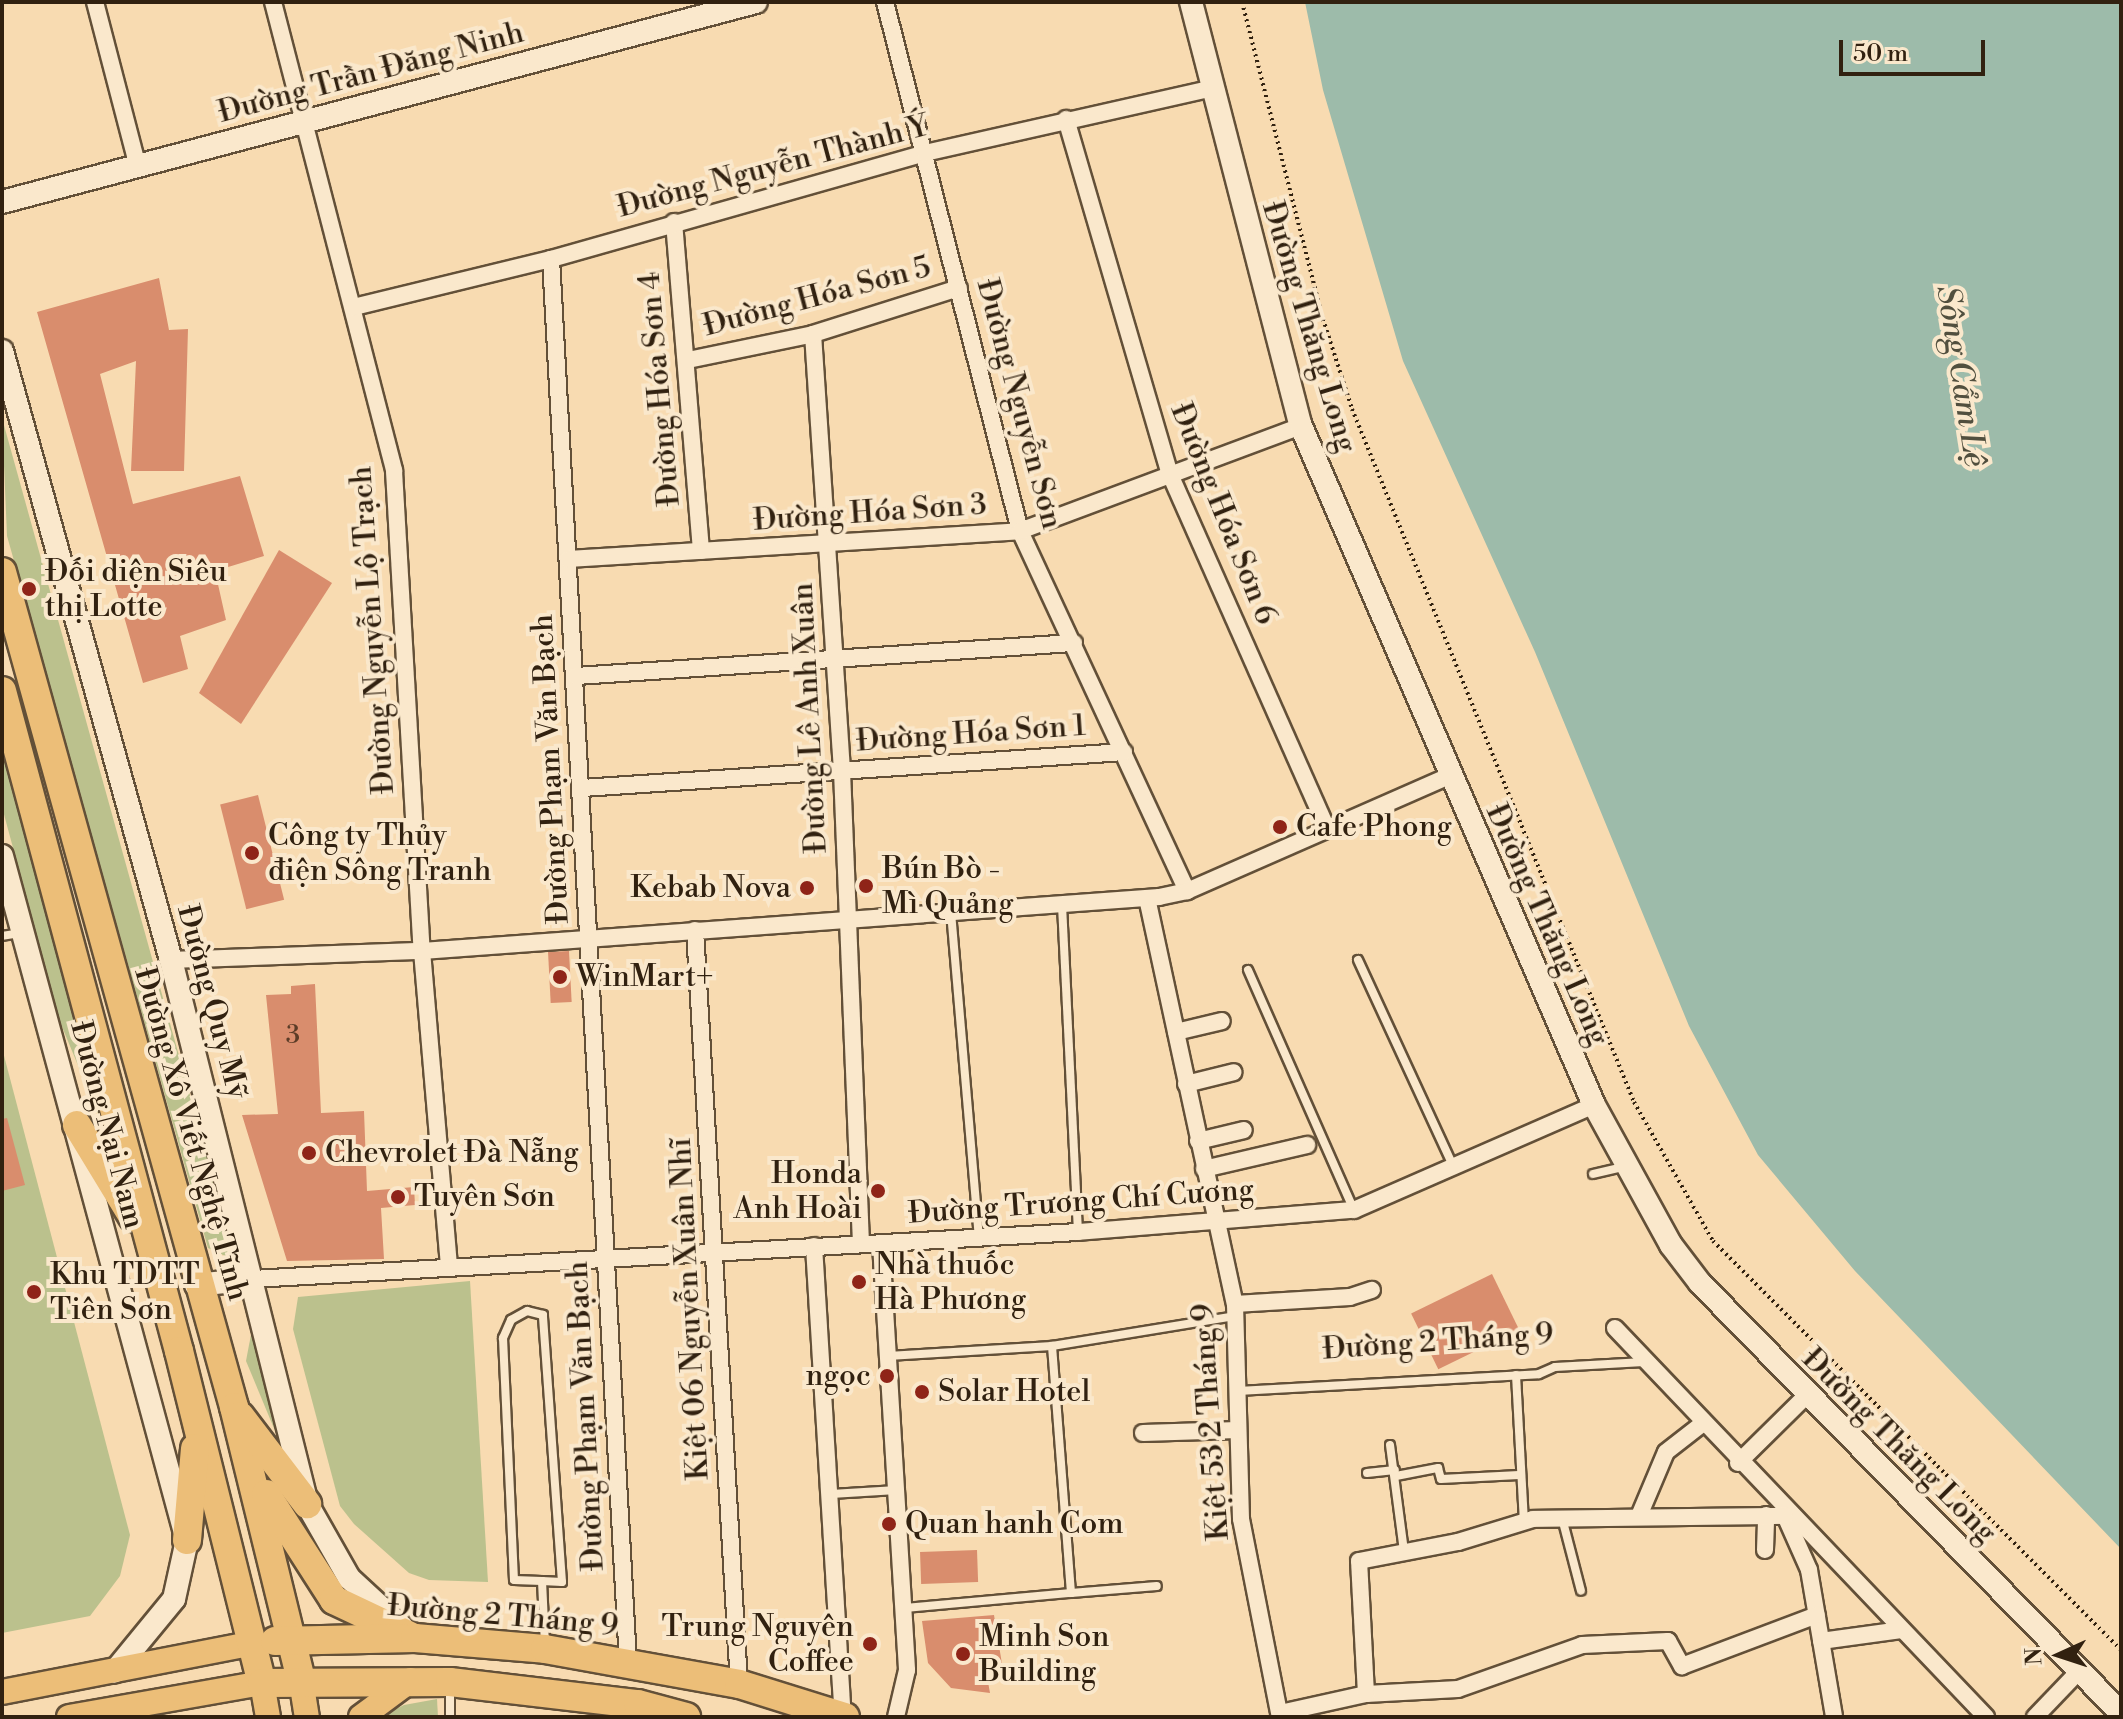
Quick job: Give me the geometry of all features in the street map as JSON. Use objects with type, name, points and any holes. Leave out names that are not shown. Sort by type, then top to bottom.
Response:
[{"type":"highway","name":"Đường Xô Viết Nghệ Tĩnh","points":[[2,572],[196,1285],[234,1407],[301,1680]]},
{"type":"highway","points":[[2,691],[254,1643],[262,1683],[301,1680],[450,1682],[686,1717]]},
{"type":"highway","points":[[77,1125],[149,1244]]},
{"type":"highway","points":[[234,1407],[307,1504]]},
{"type":"highway","points":[[187,1540],[197,1427]]},
{"type":"highway","points":[[249,1468],[334,1600],[415,1638]]},
{"type":"highway","name":"Đường 2 Tháng 9","points":[[254,1643],[415,1638],[545,1649],[628,1661],[739,1684],[844,1717]]},
{"type":"main road","points":[[2,1692],[254,1643]]},
{"type":"main road","name":"Đường Xô Viết Nghệ Tĩnh","points":[[301,1680],[307,1717]]},
{"type":"main road","points":[[361,1717],[411,1680]]},
{"type":"main road","points":[[69,1717],[148,1711],[262,1683],[268,1717]]},
{"type":"street","points":[[95,2],[138,167]]},
{"type":"street","name":"Đường Nguyễn Lộ Trạch","points":[[273,2],[394,471],[422,951],[449,1267]]},
{"type":"street","name":"Đường Trần Đăng Ninh","points":[[2,202],[756,2]]},
{"type":"street","name":"Đường Nguyễn Sơn","points":[[885,2],[1020,531],[1187,891]]},
{"type":"street","name":"Đường Thăng Long","points":[[1191,2],[1209,89],[1301,426],[1449,776],[1594,1105],[1680,1260],[1806,1396],[2121,1713]]},
{"type":"street","name":"Đường Nguyễn Thành Ý","points":[[354,307],[551,259],[925,153],[1209,89]]},
{"type":"street","name":"Đường Hóa Sơn 6","points":[[1066,119],[1169,472],[1327,829]]},
{"type":"street","name":"Đường Hóa Sơn 4","points":[[674,222],[688,360],[701,551]]},
{"type":"street","name":"Đường Phạm Văn Bạch","points":[[551,259],[628,1661]]},
{"type":"street","name":"Đường Hóa Sơn 5","points":[[688,360],[813,334],[959,288]]},
{"type":"street","name":"Đường Lê Anh Xuân","points":[[813,334],[842,771],[861,1244]]},
{"type":"street","name":"Đường Quy Mỹ","points":[[2,351],[171,960],[307,1504],[349,1578],[415,1638]]},
{"type":"street","name":"Đường Hóa Sơn 3","points":[[568,559],[1020,531],[1169,472],[1301,426]]},
{"type":"street","points":[[576,676],[834,655],[1074,643]]},
{"type":"street","name":"Đường Hóa Sơn 1","points":[[582,788],[1124,752]]},
{"type":"street","points":[[171,960],[422,951],[588,936],[1147,898],[1187,891],[1449,776]]},
{"type":"street","name":"Đường Nại Nam","points":[[2,856],[12,934],[77,1125],[187,1540],[174,1599],[114,1672]]},
{"type":"street","name":"Kiệt 53 2 Tháng 9","points":[[1147,898],[1235,1310],[1241,1519],[1280,1715],[1366,1694],[1458,1689],[1582,1645],[1668,1641],[1682,1666],[1817,1615]]},
{"type":"street","name":"Kiệt 06 Nguyễn Xuân Nhĩ","points":[[695,930],[739,1684]]},
{"type":"street","points":[[1176,1032],[1222,1021]]},
{"type":"street","points":[[1186,1084],[1234,1072]]},
{"type":"street","name":"Đường Trương Chí Cương","points":[[896,1717],[907,1670],[881,1244],[1354,1210],[1594,1105]]},
{"type":"street","points":[[1198,1141],[1244,1130]]},
{"type":"street","points":[[1204,1169],[1307,1145]]},
{"type":"street","points":[[196,1285],[716,1249],[881,1244]]},
{"type":"street","points":[[814,1246],[844,1717]]},
{"type":"street","points":[[1235,1310],[1350,1297],[1372,1290]]},
{"type":"street","points":[[1615,1328],[1738,1463],[1986,1717]]},
{"type":"street","points":[[1738,1463],[1806,1396]]},
{"type":"street","points":[[1639,1516],[1666,1452],[1702,1424]]},
{"type":"street","points":[[1143,1433],[1238,1430]]},
{"type":"street","points":[[1366,1694],[1356,1585],[1359,1561],[1475,1538],[1524,1521],[1562,1517],[1766,1515],[1783,1510]]},
{"type":"street","points":[[1783,1510],[1803,1550],[1834,1717]]},
{"type":"street","points":[[1765,1550],[1766,1515]]},
{"type":"street","points":[[1821,1641],[1901,1630]]},
{"type":"street","points":[[2035,1717],[2080,1670]]},
{"type":"lane","points":[[1062,905],[1078,1232]]},
{"type":"lane","points":[[951,912],[979,1237]]},
{"type":"lane","points":[[1358,960],[1453,1166]]},
{"type":"lane","points":[[1248,970],[1354,1210]]},
{"type":"lane","points":[[1593,1174],[1628,1166]]},
{"type":"lane","points":[[888,1356],[1052,1346],[1235,1310]]},
{"type":"lane","points":[[527,1311],[543,1315],[562,1582],[542,1581],[514,1580],[503,1338],[511,1320],[527,1311]]},
{"type":"lane","points":[[1052,1346],[1071,1593]]},
{"type":"lane","name":"Đường 2 Tháng 9","points":[[1238,1391],[1516,1375],[1644,1362]]},
{"type":"lane","points":[[1516,1375],[1519,1475],[1524,1521]]},
{"type":"lane","points":[[1390,1445],[1405,1552]]},
{"type":"lane","points":[[1367,1473],[1438,1468],[1441,1479],[1519,1475]]},
{"type":"lane","points":[[831,1494],[897,1490]]},
{"type":"lane","points":[[1562,1517],[1564,1541],[1581,1591]]},
{"type":"lane","points":[[542,1581],[545,1649]]},
{"type":"lane","points":[[905,1608],[1157,1586]]},
{"type":"lane","points":[[450,1682],[450,1717]]},
{"type":"path","points":[[1242,2],[1323,319],[1352,409],[1634,1102],[1713,1241],[2121,1650]]},
{"type":"green space","points":[[2,418],[236,1261],[208,1248],[7,536]]},
{"type":"green space","points":[[2,746],[109,1140],[60,1022],[2,807]]},
{"type":"green space","name":"Khu TDTT Tiên Sơn","points":[[2,1048],[130,1535],[120,1576],[90,1616],[2,1633]]},
{"type":"green space","points":[[470,1281],[488,1582],[429,1580],[409,1573],[354,1524],[340,1506],[293,1329],[298,1297]]},
{"type":"green space","points":[[253,1324],[285,1455],[246,1361]]},
{"type":"green space","points":[[437,1699],[438,1717],[380,1717],[404,1705]]},
{"type":"water","name":"Sông Cẩm Lệ","points":[[1305,2],[2121,2],[2121,1549],[1855,1271],[1758,1155],[1689,1026],[1535,652],[1403,361],[1323,90]]},
{"type":"building","points":[[159,278],[169,330],[188,329],[184,471],[131,471],[136,361],[100,374],[133,504],[240,476],[264,556],[215,571],[226,620],[180,636],[188,669],[143,683],[37,312]]},
{"type":"building","points":[[279,550],[332,583],[241,724],[199,693]]},
{"type":"building","name":"Công ty Thủy điện Sông Tranh","points":[[258,795],[284,900],[246,909],[220,804]]},
{"type":"building","name":"WinMart+","points":[[569,951],[572,1002],[551,1003],[548,952]]},
{"type":"building","name":"Chevrolet Đà Nẵng","points":[[315,984],[321,1113],[364,1111],[367,1191],[414,1187],[415,1205],[381,1208],[384,1259],[287,1261],[242,1115],[278,1114],[266,995],[291,994],[291,986]]},
{"type":"building","points":[[7,1118],[25,1185],[2,1191],[2,1119]]},
{"type":"building","points":[[1492,1274],[1519,1330],[1438,1369],[1411,1313]]},
{"type":"building","points":[[977,1550],[978,1582],[921,1584],[920,1552]]},
{"type":"building","name":"Minh Son Building","points":[[994,1615],[1002,1664],[985,1665],[990,1693],[951,1688],[928,1663],[922,1621]]},
{"type":"place","name":"Đối diện Siêu thị Lotte","points":[[29,589]]},
{"type":"place","name":"Cafe Phong","points":[[1280,827]]},
{"type":"place","name":"Công ty Thủy điện Sông Tranh","points":[[252,853]]},
{"type":"place","name":"Bún Bò - Mì Quảng","points":[[866,886]]},
{"type":"place","name":"Kebab Nova","points":[[807,888]]},
{"type":"place","name":"WinMart+","points":[[560,977]]},
{"type":"place","name":"Chevrolet Đà Nẵng","points":[[309,1153]]},
{"type":"place","name":"Honda Anh Hoài","points":[[878,1191]]},
{"type":"place","name":"Tuyên Sơn","points":[[398,1197]]},
{"type":"place","name":"Nhà thuốc Hà Phương","points":[[859,1282]]},
{"type":"place","name":"Khu TDTT Tiên Sơn","points":[[34,1292]]},
{"type":"place","name":"ngọc","points":[[887,1376]]},
{"type":"place","name":"Solar Hotel","points":[[922,1392]]},
{"type":"place","name":"Quan hanh Com","points":[[889,1524]]},
{"type":"place","name":"Trung Nguyên Coffee","points":[[870,1644]]},
{"type":"place","name":"Minh Son Building","points":[[963,1654]]}]
